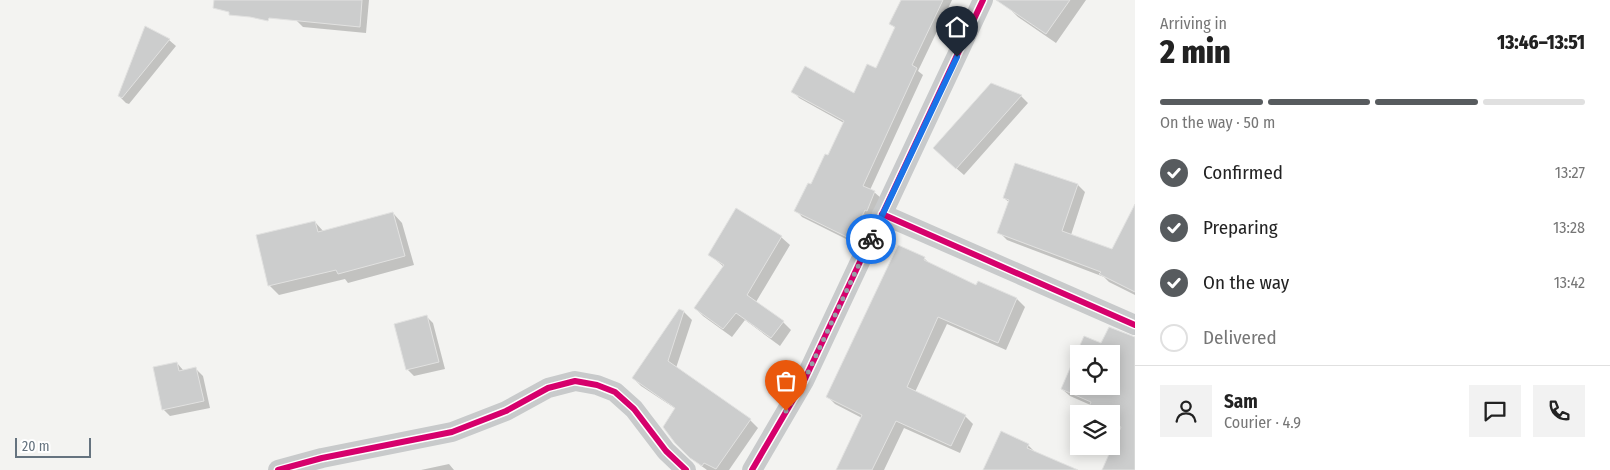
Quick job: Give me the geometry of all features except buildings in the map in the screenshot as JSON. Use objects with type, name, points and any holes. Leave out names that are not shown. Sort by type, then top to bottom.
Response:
[{"type":"street","points":[[752,470],[804,381],[983,0]]},
{"type":"street","points":[[882,214],[1135,325]]},
{"type":"street","points":[[278,470],[322,458],[452,432],[506,411],[548,388],[575,381],[597,385],[615,392],[634,409],[666,451],[686,470]]},
{"type":"cycle path","points":[[752,470],[804,381],[983,0]]},
{"type":"cycle path","points":[[882,214],[1135,325]]},
{"type":"cycle path","points":[[278,470],[322,458],[452,432],[506,411],[548,388],[575,381],[597,385],[615,392],[634,409],[666,451],[686,470]]},
{"type":"way so far","points":[[786,411],[804,381],[871,239]]},
{"type":"route","points":[[871,239],[957,57]]}]
